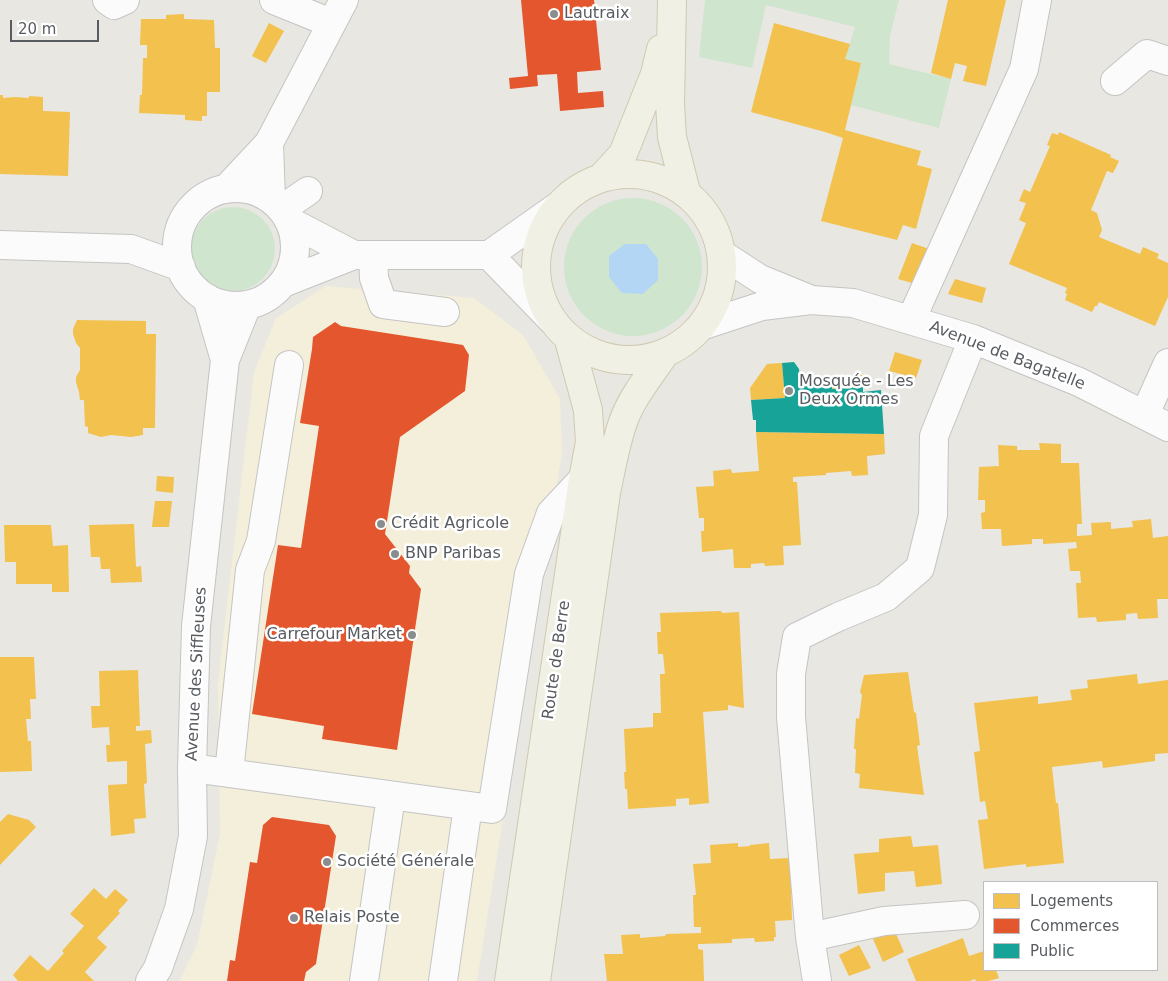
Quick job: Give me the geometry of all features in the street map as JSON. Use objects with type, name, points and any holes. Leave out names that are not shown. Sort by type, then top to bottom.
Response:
[{"type":"main road","points":[[602,177],[623,154],[655,74],[671,3]]},
{"type":"main road","points":[[671,3],[670,104],[672,137],[686,192]]},
{"type":"main road","points":[[631,173],[660,178],[686,192],[711,220],[723,255],[720,292],[704,325],[686,343],[663,356],[631,362],[598,356],[569,340],[551,319],[539,292],[536,262],[542,233],[557,207],[577,189],[602,177],[631,173]]},
{"type":"main road","name":"Route de Berre","points":[[509,981],[590,442],[588,410],[569,340]]},
{"type":"main road","name":"Route de Berre","points":[[536,981],[606,493],[617,441],[624,420],[633,400],[663,356]]},
{"type":"street","points":[[108,0],[114,5],[125,0]]},
{"type":"street","points":[[274,0],[331,24]]},
{"type":"street","points":[[226,189],[269,143],[344,0]]},
{"type":"street","points":[[911,320],[1024,69],[1037,0]]},
{"type":"street","points":[[1115,81],[1147,54],[1168,61]]},
{"type":"street","points":[[269,143],[281,210],[294,236],[295,253],[291,269],[283,283],[273,293],[261,301],[247,305],[226,305],[207,298],[196,290],[187,279],[181,267],[177,247],[181,227],[191,209],[207,196],[226,189],[250,189],[281,210],[363,255],[383,304],[445,312]]},
{"type":"street","points":[[281,210],[308,191]]},
{"type":"street","points":[[283,283],[363,255],[489,255],[557,207]]},
{"type":"street","points":[[131,249],[181,227]]},
{"type":"street","points":[[0,245],[131,249],[181,267]]},
{"type":"street","points":[[489,255],[551,319]]},
{"type":"street","name":"Avenue de Bagatelle","points":[[723,255],[760,279],[811,300]]},
{"type":"street","name":"Avenue des Siffleuses","points":[[207,298],[225,360]]},
{"type":"street","name":"Avenue de Bagatelle","points":[[704,325],[762,306],[811,300],[853,303],[973,339],[1079,382],[1156,420]]},
{"type":"street","name":"Avenue des Siffleuses","points":[[153,980],[179,909],[192,845],[196,626],[225,360],[247,305]]},
{"type":"street","points":[[818,981],[810,937],[791,717],[791,674],[797,637],[886,597],[920,568],[934,514],[934,436],[973,339]]},
{"type":"street","points":[[1156,420],[1168,363]]},
{"type":"street","points":[[229,773],[250,570],[260,541],[289,365]]},
{"type":"street","points":[[192,768],[492,809],[529,574],[551,513],[583,479]]},
{"type":"street","points":[[364,981],[391,796]]},
{"type":"street","points":[[443,981],[468,806]]},
{"type":"street","points":[[810,937],[884,921],[965,915]]},
{"type":"shaded area","points":[[326,286],[474,298],[523,335],[560,399],[562,453],[477,981],[179,981],[197,945],[220,834],[218,683],[254,372],[276,318]]},
{"type":"green space","points":[[705,0],[899,0],[890,36],[889,64],[951,79],[939,128],[851,105],[861,63],[845,59],[855,27],[766,5],[752,68],[699,57]]},
{"type":"green space","points":[[633,198],[659,203],[682,218],[697,241],[702,267],[697,293],[682,316],[659,331],[633,336],[607,331],[584,316],[569,293],[564,267],[569,241],[584,218],[607,203]]},
{"type":"green space","points":[[233,207],[256,214],[268,226],[275,249],[268,272],[256,284],[233,291],[210,284],[198,272],[191,249],[198,226],[210,214]]},
{"type":"water","points":[[625,244],[646,244],[658,259],[658,280],[643,294],[622,293],[609,277],[609,256]]},
{"type":"building: Logements","points":[[948,0],[1006,0],[986,86],[963,81],[967,66],[955,63],[951,79],[931,73]]},
{"type":"building: Logements","points":[[184,14],[184,19],[214,20],[215,48],[220,48],[220,92],[207,92],[207,116],[202,116],[202,121],[185,120],[185,115],[139,113],[140,95],[142,95],[143,58],[147,58],[147,45],[140,45],[141,19],[166,19],[166,15]]},
{"type":"building: Logements","points":[[269,23],[284,31],[266,63],[252,56]]},
{"type":"building: Logements","points":[[774,23],[850,44],[845,59],[861,63],[845,130],[921,151],[917,165],[932,169],[916,229],[903,225],[897,240],[821,221],[843,138],[751,112]]},
{"type":"building: Logements","points":[[0,95],[3,95],[3,98],[43,97],[43,111],[70,112],[68,176],[0,174]]},
{"type":"building: Logements","points":[[1059,132],[1111,155],[1110,157],[1119,161],[1113,173],[1107,171],[1091,210],[1097,213],[1102,230],[1099,237],[1140,254],[1143,247],[1159,254],[1157,258],[1168,263],[1168,297],[1155,326],[1099,302],[1092,312],[1065,300],[1067,288],[1009,264],[1026,223],[1019,220],[1026,203],[1019,201],[1024,189],[1030,192],[1050,146],[1047,145],[1052,133],[1058,135]]},
{"type":"building: Logements","points":[[912,243],[932,250],[919,285],[898,279]]},
{"type":"building: Logements","points":[[955,279],[986,288],[982,303],[948,294]]},
{"type":"building: Logements","points":[[77,320],[146,321],[146,334],[156,334],[155,428],[143,428],[143,435],[131,437],[111,435],[101,437],[88,433],[88,427],[85,426],[84,400],[80,400],[76,382],[76,377],[80,370],[80,348],[76,343],[73,329]]},
{"type":"building: Logements","points":[[895,352],[922,360],[916,378],[889,371]]},
{"type":"building: Logements","points":[[782,363],[785,398],[751,400],[750,388],[767,364]]},
{"type":"building: Logements","points":[[862,375],[863,387],[832,389],[831,381]]},
{"type":"building: Logements","points":[[756,432],[884,434],[885,454],[867,456],[868,475],[852,476],[851,471],[793,477],[793,482],[797,482],[801,545],[783,546],[784,565],[765,566],[764,563],[751,564],[751,568],[734,568],[733,549],[702,552],[701,531],[704,531],[704,518],[699,518],[696,487],[714,486],[713,471],[731,469],[732,473],[759,471]]},
{"type":"building: Logements","points":[[1039,443],[1061,444],[1061,463],[1079,463],[1082,524],[1077,524],[1077,536],[1092,535],[1091,523],[1111,522],[1111,529],[1133,527],[1132,521],[1151,519],[1153,538],[1168,536],[1168,599],[1157,599],[1158,618],[1138,619],[1137,613],[1126,614],[1126,620],[1097,622],[1096,617],[1078,618],[1076,583],[1081,583],[1080,571],[1070,571],[1068,549],[1077,548],[1076,542],[1043,544],[1043,539],[1032,539],[1032,544],[1002,546],[1001,529],[982,529],[981,513],[985,512],[985,500],[978,500],[979,467],[999,466],[998,445],[1017,446],[1017,450],[1040,450]]},
{"type":"building: Logements","points":[[157,476],[174,477],[173,493],[156,491]]},
{"type":"building: Logements","points":[[155,501],[172,501],[169,527],[152,527]]},
{"type":"building: Logements","points":[[134,524],[136,567],[141,566],[142,582],[111,583],[110,569],[101,569],[100,557],[91,557],[89,525]]},
{"type":"building: Logements","points":[[4,525],[51,525],[53,546],[68,545],[69,592],[52,592],[52,584],[16,584],[16,562],[5,562]]},
{"type":"building: Logements","points":[[721,611],[722,613],[739,612],[744,708],[728,705],[728,710],[703,712],[709,803],[689,805],[689,798],[676,799],[676,806],[628,809],[624,772],[626,772],[624,729],[653,727],[653,713],[661,713],[660,674],[665,674],[663,654],[658,654],[657,632],[661,632],[660,613]]},
{"type":"building: Logements","points":[[0,657],[34,657],[36,699],[30,699],[31,719],[26,719],[28,741],[31,741],[32,771],[0,772]]},
{"type":"building: Logements","points":[[138,670],[140,726],[136,726],[136,731],[151,730],[152,743],[145,744],[147,783],[144,784],[146,818],[134,819],[135,833],[111,836],[108,785],[127,784],[127,761],[107,762],[106,745],[110,745],[109,727],[92,728],[91,706],[100,706],[99,671]]},
{"type":"building: Logements","points":[[908,672],[914,712],[916,713],[920,745],[917,746],[924,795],[859,788],[860,774],[855,773],[856,749],[854,749],[856,718],[859,719],[862,695],[860,692],[864,675]]},
{"type":"building: Logements","points":[[1137,674],[1138,684],[1168,680],[1168,753],[1155,754],[1155,761],[1103,768],[1102,761],[1052,767],[1064,863],[1026,867],[1026,864],[984,869],[978,820],[988,819],[985,801],[980,802],[974,752],[980,751],[974,703],[1038,696],[1038,704],[1072,700],[1070,690],[1088,688],[1087,680]]},
{"type":"building: Logements","points":[[8,814],[29,820],[36,827],[0,865],[0,822]]},
{"type":"building: Logements","points":[[911,836],[913,847],[938,845],[942,884],[916,887],[914,871],[885,873],[885,891],[858,894],[854,854],[879,852],[879,839]]},
{"type":"building: Logements","points":[[738,843],[738,847],[769,843],[770,859],[790,858],[792,920],[775,921],[776,937],[774,937],[774,941],[755,942],[754,938],[732,939],[732,943],[698,944],[698,949],[703,950],[704,981],[607,981],[604,954],[623,954],[621,935],[640,934],[640,938],[665,936],[666,934],[701,933],[701,927],[694,927],[693,895],[696,895],[693,864],[711,863],[710,845]]},
{"type":"building: Logements","points":[[94,888],[106,899],[115,889],[128,900],[118,911],[120,913],[97,938],[107,947],[85,972],[94,981],[18,981],[13,975],[30,955],[48,971],[64,953],[62,951],[84,926],[70,914]]},
{"type":"building: Logements","points":[[894,929],[904,952],[883,962],[873,939]]},
{"type":"building: Logements","points":[[963,938],[969,956],[983,951],[983,971],[996,971],[999,978],[989,981],[976,981],[975,979],[970,981],[916,981],[907,959]]},
{"type":"building: Logements","points":[[859,945],[871,968],[849,976],[839,955]]},
{"type":"building: Commerces","points":[[521,0],[594,0],[601,70],[577,72],[578,93],[603,91],[604,107],[560,111],[557,74],[537,75],[538,86],[510,89],[509,78],[528,76]]},
{"type":"building: Commerces","points":[[335,322],[341,326],[463,345],[469,355],[465,391],[400,437],[385,534],[410,566],[409,573],[421,589],[397,750],[322,739],[324,726],[252,714],[278,545],[301,548],[319,426],[300,423],[313,337]]},
{"type":"building: Commerces","points":[[272,817],[329,825],[336,836],[316,964],[306,972],[304,981],[227,981],[230,960],[235,961],[250,862],[257,863],[263,825]]},
{"type":"building: Public","points":[[794,362],[799,369],[800,378],[831,376],[832,389],[863,387],[863,392],[881,390],[884,434],[756,432],[756,420],[753,420],[751,400],[785,398],[782,363]]},
{"type":"place","name":"Lautraix","points":[[554,14]]},
{"type":"place","name":"Mosquée - Les Deux Ormes","points":[[789,391]]},
{"type":"place","name":"Crédit Agricole","points":[[381,524]]},
{"type":"place","name":"BNP Paribas","points":[[395,554]]},
{"type":"place","name":"Carrefour Market","points":[[412,635]]},
{"type":"place","name":"Société Générale","points":[[327,862]]},
{"type":"place","name":"Relais Poste","points":[[294,918]]}]
